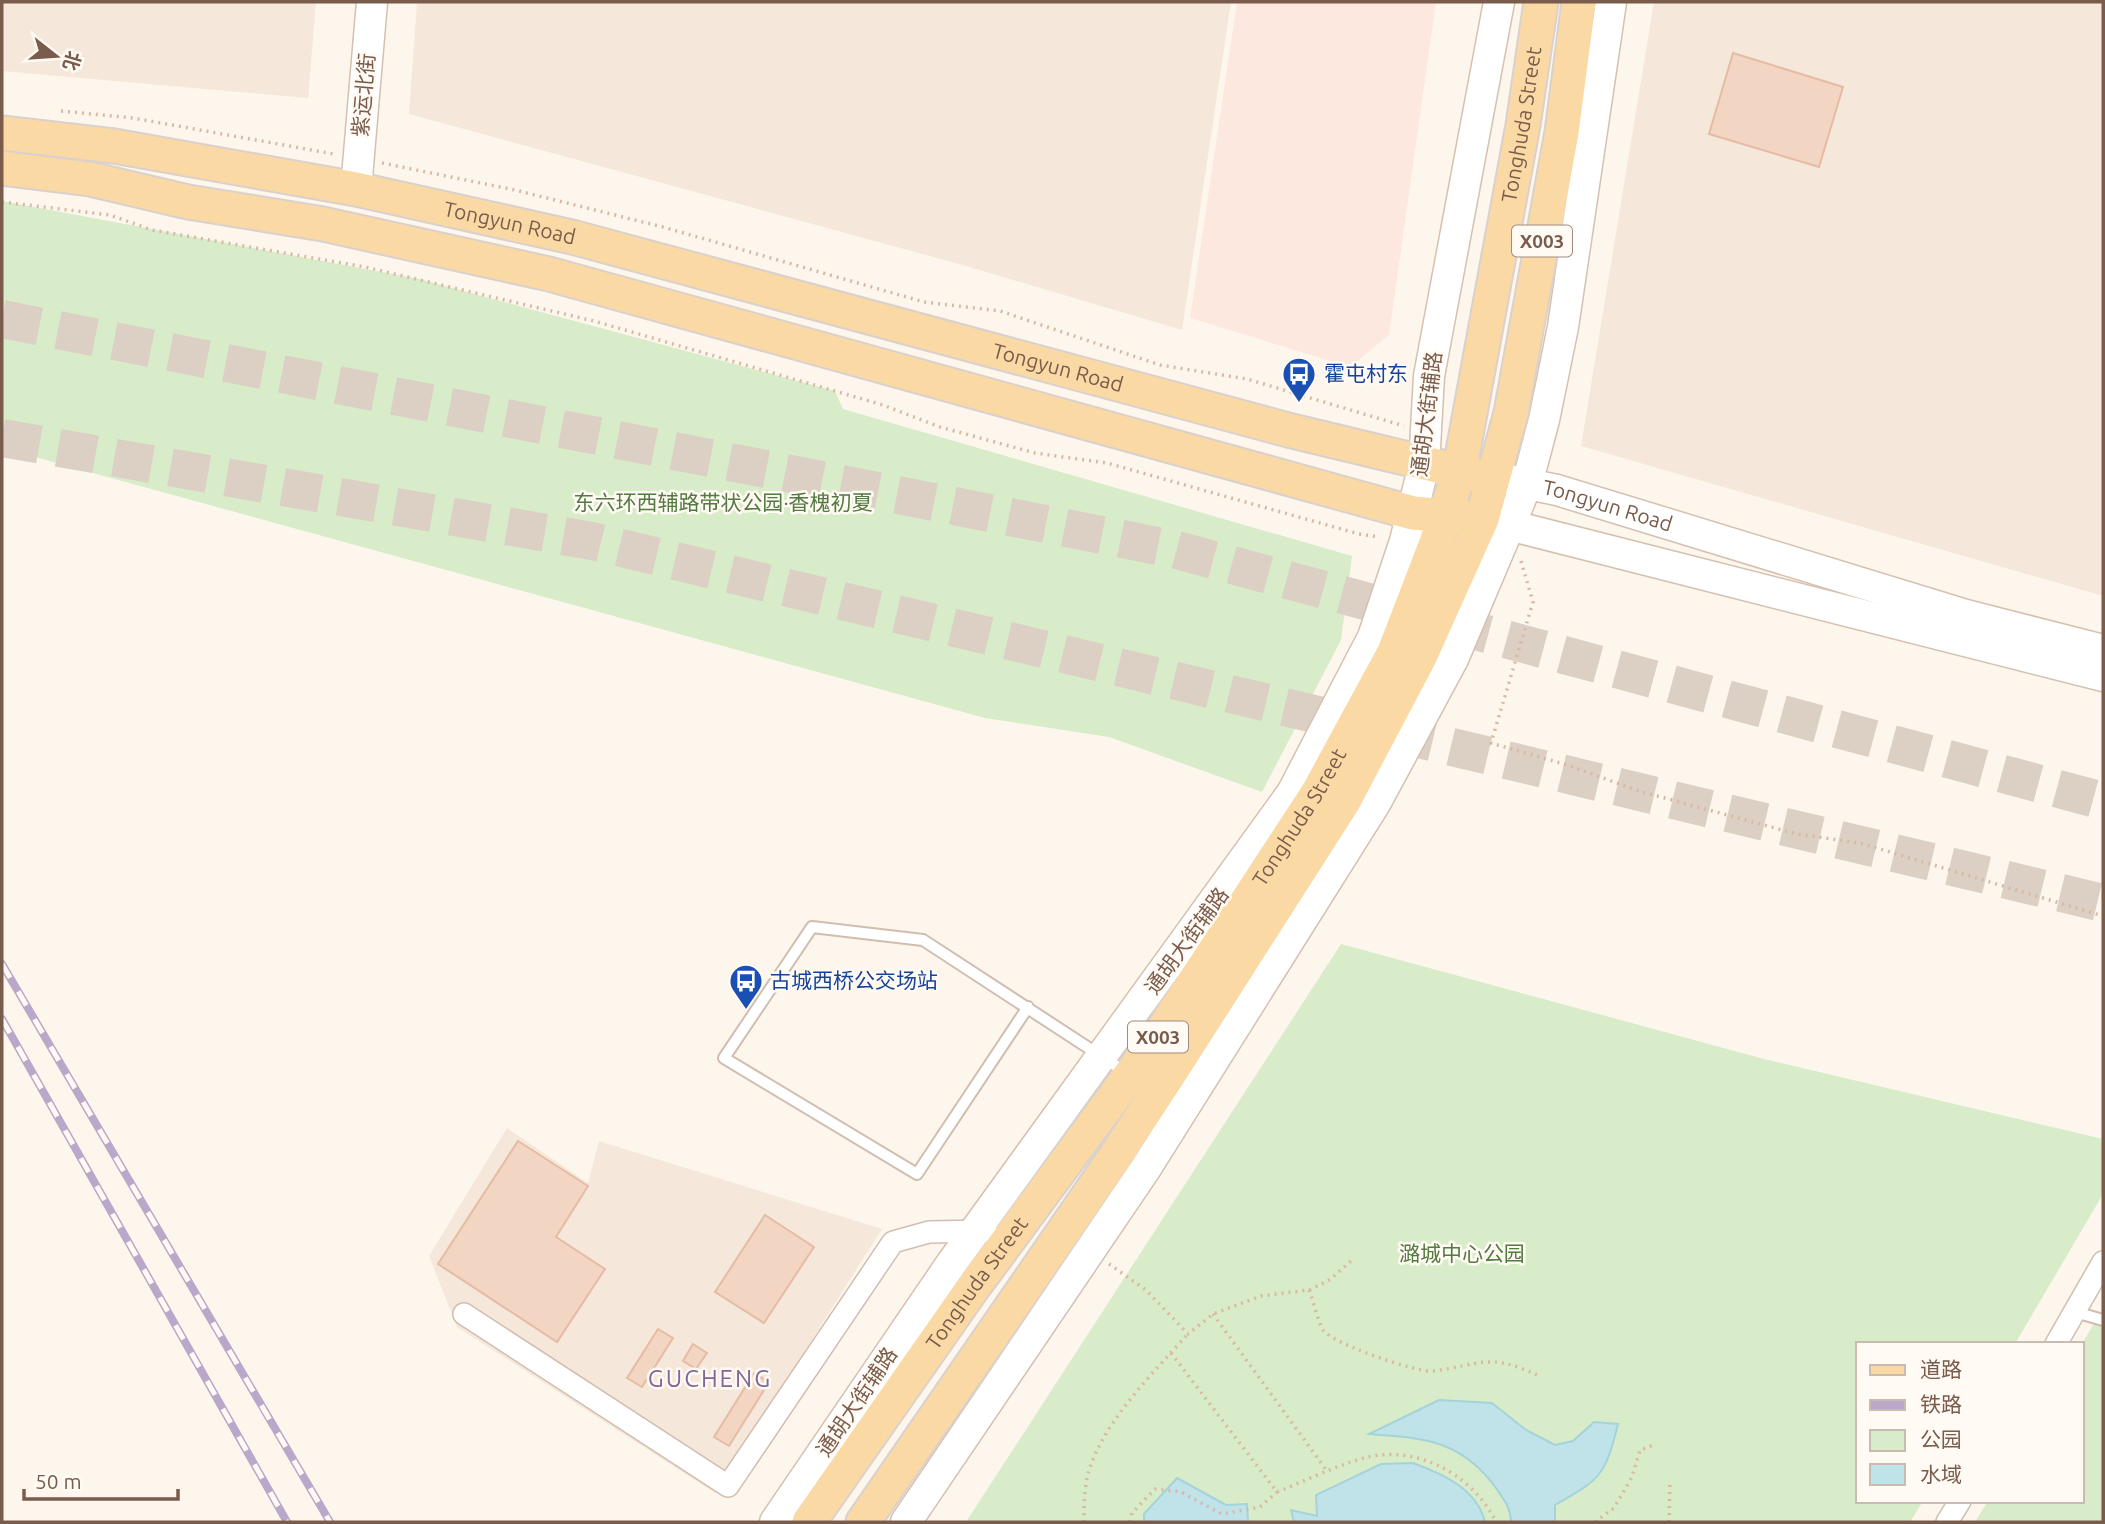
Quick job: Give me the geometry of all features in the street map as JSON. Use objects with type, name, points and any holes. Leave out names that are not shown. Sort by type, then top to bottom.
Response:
[{"type":"main road","name":"Tonghuda Street","points":[[808,1522],[1012,1235],[1155,1093],[1394,652],[1446,516],[1459,473],[1524,125],[1541,2]]},
{"type":"main road","name":"Tonghuda Street","points":[[863,1522],[1155,1093],[1344,801],[1420,657],[1496,522],[1492,478],[1511,413],[1562,132],[1579,2]]},
{"type":"main road","name":"Tongyun Road","points":[[2,133],[114,146],[356,189],[572,237],[1424,465],[1492,478]]},
{"type":"main road","name":"Tongyun Road","points":[[2,168],[90,179],[188,202],[323,225],[550,274],[1409,527],[1446,516],[1496,522]]},
{"type":"street","name":"紫运北街","points":[[356,189],[372,2]]},
{"type":"street","name":"通胡大街辅路","points":[[775,1522],[976,1229],[1292,793],[1373,636],[1409,527],[1424,465],[1429,376],[1499,2]]},
{"type":"street","points":[[1496,522],[1527,484],[1563,327],[1611,2]]},
{"type":"street","name":"Tongyun Road","points":[[1492,478],[1527,484],[1963,627],[2103,676]]},
{"type":"street","name":"Tongyun Road","points":[[1496,522],[1731,584],[2103,650]]},
{"type":"street","points":[[906,1522],[1146,1168],[1155,1093]]},
{"type":"street","points":[[464,1314],[727,1486],[893,1242],[929,1232],[976,1229],[1012,1235]]},
{"type":"street","points":[[2057,1342],[2103,1262]]},
{"type":"street","points":[[1947,1522],[1959,1503]]},
{"type":"lane","points":[[1028,1007],[917,1174],[724,1058],[811,927],[923,940],[1028,1007],[1103,1055],[1155,1093]]},
{"type":"lane","points":[[2075,1312],[2103,1320]]},
{"type":"path","points":[[2,202],[110,215],[152,230],[365,267],[594,321],[883,405],[940,427],[1035,453],[1107,463],[1359,534],[1409,527]]},
{"type":"path","points":[[1496,522],[1533,602],[1491,743],[1567,765],[1639,791],[1797,834],[1860,843],[2103,916]]},
{"type":"path","points":[[1090,1251],[1146,1290],[1188,1334]]},
{"type":"path","points":[[1084,1522],[1086,1482],[1099,1450],[1120,1414],[1188,1334],[1213,1314],[1261,1296],[1309,1290],[1331,1279],[1353,1259]]},
{"type":"path","points":[[1309,1290],[1324,1332],[1336,1342],[1370,1352],[1397,1365],[1430,1371],[1473,1361],[1510,1363],[1537,1375]]},
{"type":"path","points":[[1213,1314],[1327,1471]]},
{"type":"path","points":[[1171,1353],[1277,1492]]},
{"type":"path","points":[[1595,1522],[1614,1508],[1632,1477],[1640,1450],[1656,1444]]},
{"type":"path","points":[[1130,1522],[1132,1513],[1155,1489],[1181,1492],[1222,1514],[1260,1507],[1277,1492],[1370,1457],[1402,1457],[1431,1462],[1465,1479],[1486,1501],[1496,1522]]},
{"type":"path","points":[[1669,1522],[1670,1479]]},
{"type":"shaded area","points":[[2,2],[316,2],[308,98],[2,71]]},
{"type":"shaded area","points":[[417,2],[1231,2],[1182,330],[959,264],[409,114]]},
{"type":"shaded area","points":[[1237,2],[1436,2],[1389,335],[1350,367],[1190,318]]},
{"type":"shaded area","points":[[1654,2],[2103,2],[2103,596],[1581,446]]},
{"type":"shaded area","points":[[507,1128],[588,1183],[599,1141],[882,1229],[715,1493],[457,1327],[429,1256]]},
{"type":"green space","name":"东六环西辅路带状公园·香槐初夏","points":[[2,201],[419,279],[835,391],[843,409],[1352,556],[1341,640],[1262,792],[1109,737],[985,718],[2,448]]},
{"type":"green space","name":"潞城中心公园","points":[[1341,944],[1764,1059],[2103,1139],[2103,1194],[2016,1342],[1856,1342],[1856,1503],[1922,1503],[1910,1522],[966,1522]]},
{"type":"green space","points":[[2103,1308],[2103,1522],[1975,1522],[1987,1503],[2084,1503],[2083,1342]]},
{"type":"water","points":[[1439,1400],[1492,1403],[1526,1430],[1555,1445],[1573,1441],[1594,1422],[1618,1424],[1609,1455],[1599,1474],[1592,1482],[1555,1505],[1555,1522],[1511,1522],[1508,1508],[1496,1488],[1483,1472],[1455,1451],[1424,1440],[1369,1434]]},
{"type":"water","points":[[1413,1463],[1436,1472],[1467,1492],[1481,1510],[1485,1522],[1294,1522],[1291,1510],[1317,1516],[1316,1495],[1381,1464]]},
{"type":"water","points":[[1177,1478],[1226,1505],[1247,1504],[1248,1522],[1144,1522],[1144,1514]]},
{"type":"building","points":[[1733,53],[1843,87],[1819,167],[1709,134]]},
{"type":"building","points":[[518,1141],[588,1186],[556,1237],[605,1269],[557,1342],[438,1264]]},
{"type":"building","points":[[765,1215],[814,1247],[764,1323],[715,1292]]},
{"type":"building","points":[[658,1329],[673,1338],[642,1387],[627,1378]]},
{"type":"building","points":[[693,1344],[707,1353],[696,1369],[683,1361]]},
{"type":"building","points":[[754,1373],[769,1382],[729,1446],[714,1437]]},
{"type":"tunnel","points":[[2,319],[1173,549],[2103,801]]},
{"type":"tunnel","points":[[2,438],[592,541],[2103,903]]},
{"type":"railway","points":[[2,964],[330,1522]]},
{"type":"railway","points":[[2,1019],[287,1522]]},
{"type":"place","name":"霍屯村东","points":[[1299,404]]},
{"type":"place","name":"古城西桥公交场站","points":[[746,1011]]},
{"type":"district","name":"GUCHENG","points":[[710,1379]]}]
